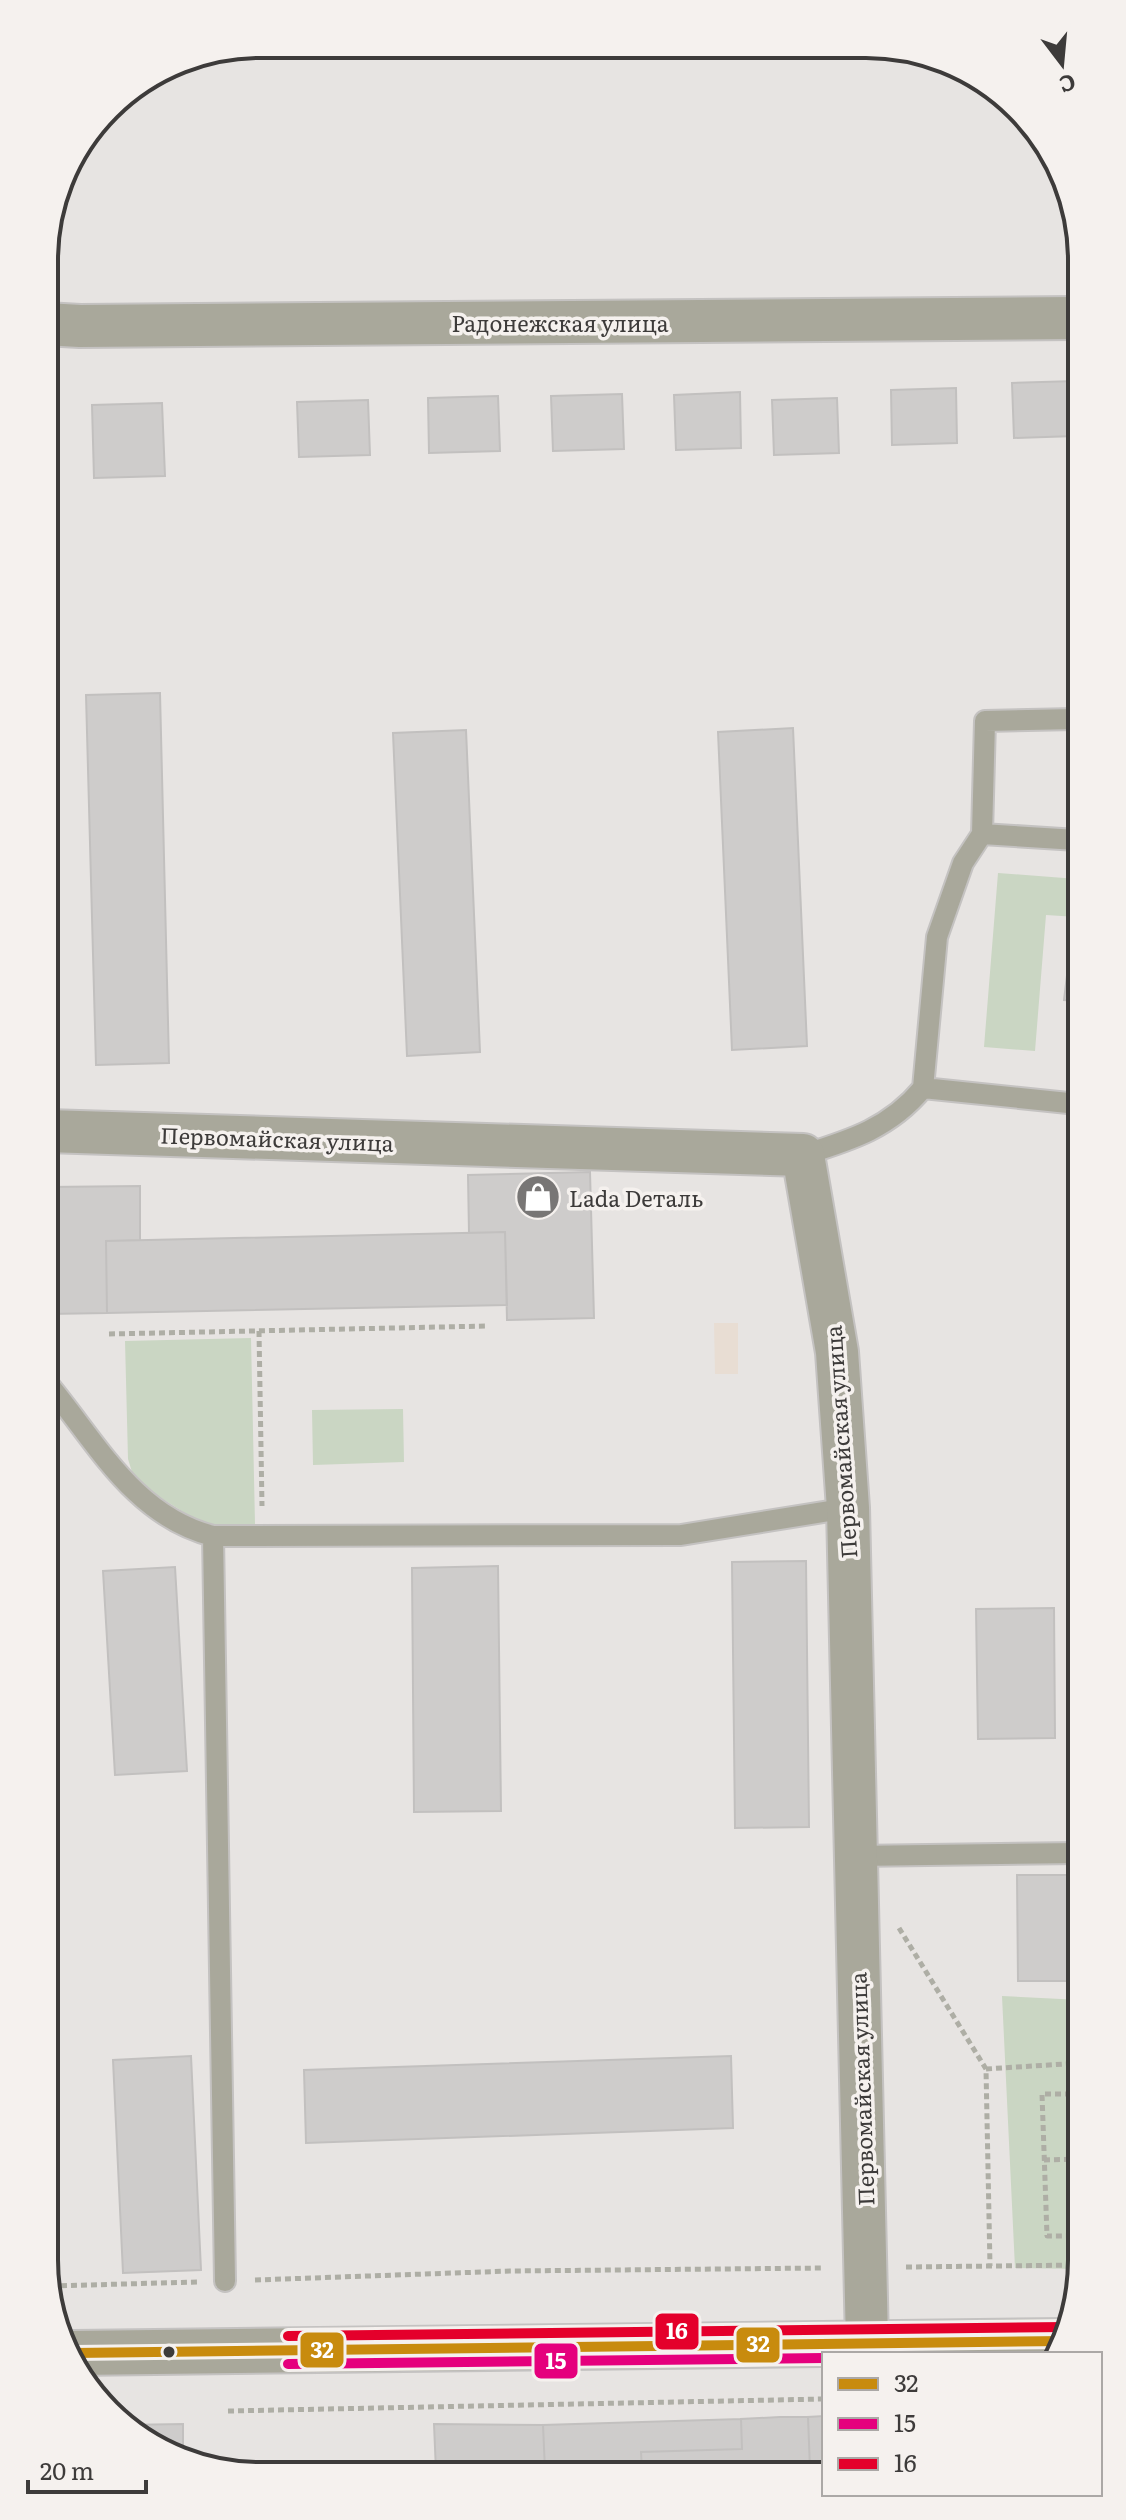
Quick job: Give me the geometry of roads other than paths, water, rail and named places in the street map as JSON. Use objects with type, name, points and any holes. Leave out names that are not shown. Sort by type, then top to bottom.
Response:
[{"type":"street","name":"Радонежская улица","points":[[58,325],[1068,318]]},
{"type":"street","name":"Первомайская улица","points":[[58,1131],[803,1155],[837,1352],[848,1508],[867,2343]]},
{"type":"street","points":[[81,2353],[1051,2341]]},
{"type":"lane","points":[[803,1155],[847,1141],[889,1121],[907,1107],[923,1088],[937,937],[963,863],[982,834],[985,721],[1068,719]]},
{"type":"lane","points":[[982,834],[1068,839]]},
{"type":"lane","points":[[923,1088],[1068,1103]]},
{"type":"lane","points":[[58,1397],[140,1498],[189,1530],[213,1536],[681,1535],[848,1508]]},
{"type":"lane","points":[[213,1536],[225,2281]]},
{"type":"lane","points":[[855,1856],[1068,1853]]},
{"type":"place","name":"Lada Dеталь","points":[[538,1197]]}]
